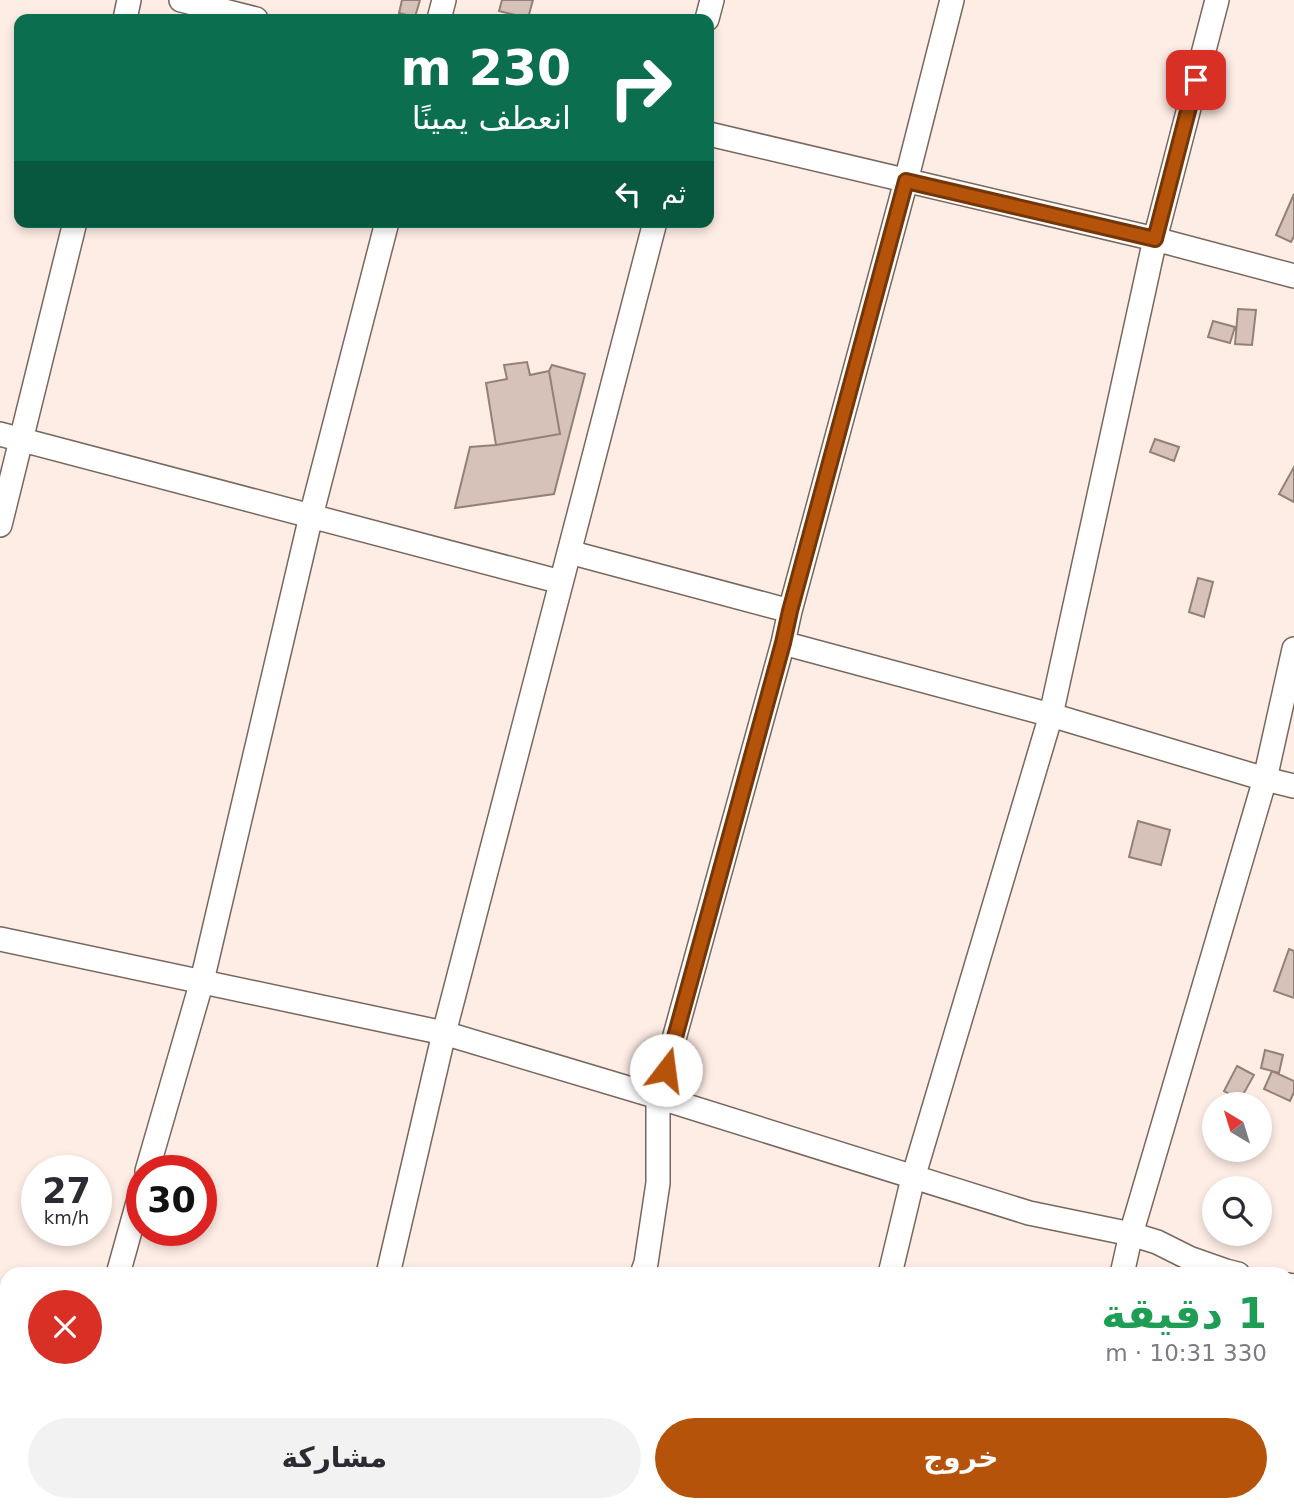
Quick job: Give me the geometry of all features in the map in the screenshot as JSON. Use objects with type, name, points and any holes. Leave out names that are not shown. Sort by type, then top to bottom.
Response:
[{"type":"street","points":[[181,0],[236,14]]},
{"type":"street","points":[[645,1267],[658,1183],[658,1097],[783,643],[952,0]]},
{"type":"street","points":[[892,1267],[913,1178],[1051,715],[1155,239],[1217,0]]},
{"type":"street","points":[[714,135],[1155,239],[1294,276]]},
{"type":"street","points":[[0,525],[11,437],[73,228]]},
{"type":"street","points":[[152,1155],[202,981],[311,516],[385,228]]},
{"type":"street","points":[[390,1267],[444,1033],[653,228]]},
{"type":"street","points":[[11,437],[561,582]]},
{"type":"street","points":[[569,552],[790,611]]},
{"type":"street","points":[[783,643],[1051,715],[1294,786]]},
{"type":"street","points":[[1124,1267],[1265,779],[1294,649]]},
{"type":"street","points":[[0,939],[444,1033],[1029,1213],[1131,1234],[1157,1242],[1215,1267]]},
{"type":"street","points":[[120,1267],[126,1245]]},
{"type":"building","points":[[402,0],[420,0],[416,14],[399,13]]},
{"type":"building","points":[[502,0],[533,0],[529,14],[499,11]]},
{"type":"building","points":[[1294,194],[1294,236],[1291,242],[1276,235]]},
{"type":"building","points":[[1238,309],[1256,310],[1252,345],[1235,344]]},
{"type":"building","points":[[1213,321],[1235,327],[1230,343],[1208,337]]},
{"type":"building","points":[[527,362],[530,375],[549,371],[560,434],[496,445],[486,383],[507,379],[504,365]]},
{"type":"building","points":[[552,365],[585,374],[554,494],[455,508],[470,447],[560,434],[549,371]]},
{"type":"building","points":[[1155,439],[1179,447],[1174,461],[1150,452]]},
{"type":"building","points":[[1294,467],[1294,502],[1279,494]]},
{"type":"building","points":[[1198,578],[1213,582],[1204,617],[1189,612]]},
{"type":"building","points":[[1138,821],[1170,830],[1161,865],[1129,857]]},
{"type":"building","points":[[1289,949],[1294,951],[1294,998],[1274,991]]},
{"type":"building","points":[[1265,1050],[1283,1055],[1279,1073],[1261,1068]]},
{"type":"building","points":[[1237,1066],[1254,1075],[1244,1092],[1224,1091]]},
{"type":"building","points":[[1272,1071],[1294,1081],[1294,1092],[1290,1101],[1264,1089]]},
{"type":"route","points":[[666,1070],[906,181],[1155,239],[1196,80]]}]
